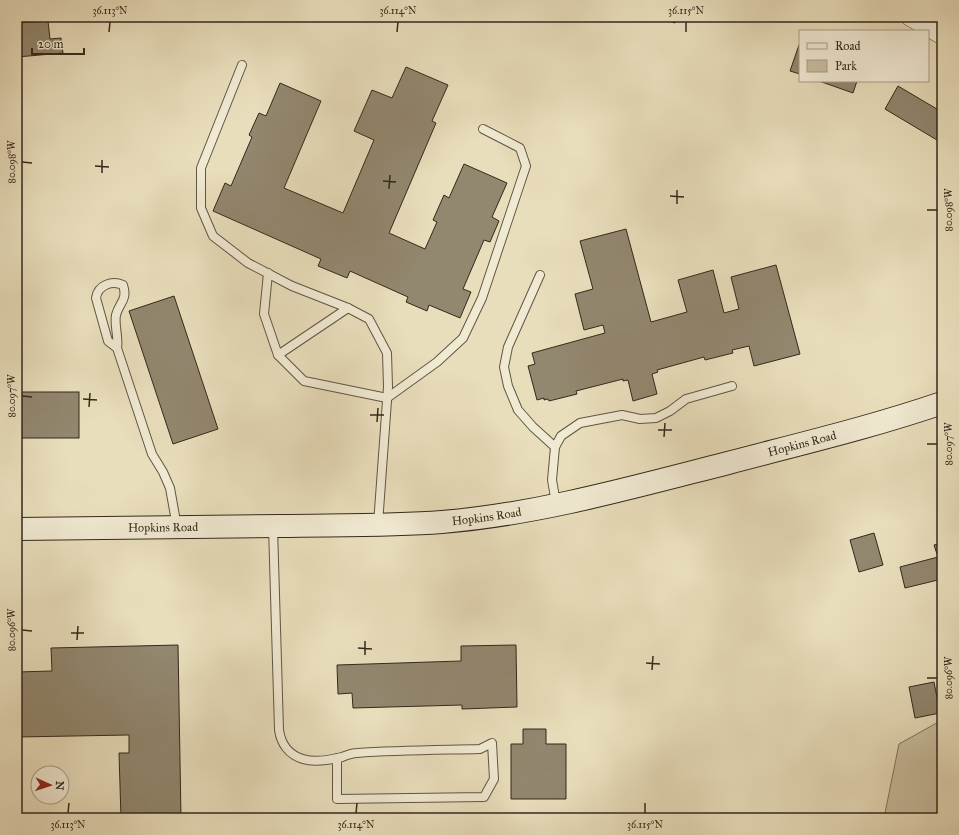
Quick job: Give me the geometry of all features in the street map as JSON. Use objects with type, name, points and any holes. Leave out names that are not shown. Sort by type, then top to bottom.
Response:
[{"type":"main road","name":"Hopkins Road","points":[[17,529],[378,525],[427,523],[481,518],[514,513],[661,480],[835,435],[942,403]]},
{"type":"street","points":[[909,17],[942,36]]},
{"type":"lane","points":[[242,65],[201,168],[201,208],[212,236],[248,263],[292,286],[369,318],[387,353],[387,398],[378,525]]},
{"type":"lane","points":[[268,274],[264,314],[278,355],[304,381],[387,398],[437,362],[463,338],[482,298],[526,166],[520,148],[483,129]]},
{"type":"lane","points":[[540,275],[508,347],[504,367],[508,386],[518,410],[555,447]]},
{"type":"lane","points":[[117,348],[108,341],[96,298],[100,288],[112,283],[123,285],[125,290],[125,298],[116,313],[118,340],[117,348],[152,454],[163,472],[170,488],[177,527]]},
{"type":"lane","points":[[278,355],[348,308]]},
{"type":"lane","points":[[556,504],[552,480],[555,447],[561,436],[580,423],[622,415],[640,419],[656,418],[670,411],[686,400],[732,386]]},
{"type":"lane","points":[[272,526],[278,714],[280,736],[288,751],[298,758],[311,761],[327,760],[354,753],[480,749],[492,743],[494,779],[484,797],[337,799],[337,758]]},
{"type":"green space","points":[[942,720],[942,818],[884,818],[899,744]]},
{"type":"building","points":[[658,17],[677,17],[675,23]]},
{"type":"building","points":[[48,21],[50,39],[61,38],[63,53],[17,57],[17,23]]},
{"type":"building","points":[[799,45],[799,74],[790,71]]},
{"type":"building","points":[[406,67],[448,85],[432,121],[436,123],[389,233],[425,249],[437,222],[433,220],[444,195],[449,198],[464,164],[507,183],[492,217],[499,221],[490,242],[484,240],[463,289],[471,292],[460,318],[429,305],[427,311],[406,302],[408,297],[350,271],[347,278],[318,266],[321,259],[213,211],[225,183],[231,186],[252,137],[249,135],[259,113],[266,116],[280,83],[321,101],[284,188],[343,213],[374,140],[354,131],[372,90],[392,98]]},
{"type":"building","points":[[822,82],[857,82],[853,93]]},
{"type":"building","points":[[898,86],[942,112],[942,143],[885,109]]},
{"type":"building","points":[[626,229],[651,322],[687,312],[678,280],[713,270],[724,313],[739,309],[731,277],[776,265],[800,354],[754,366],[749,346],[732,350],[733,353],[705,360],[704,357],[657,370],[658,372],[652,374],[657,394],[633,401],[628,380],[623,381],[623,379],[576,391],[577,394],[549,401],[548,399],[544,400],[544,398],[537,400],[528,366],[535,364],[532,353],[605,333],[603,325],[584,330],[575,294],[593,289],[580,241]]},
{"type":"building","points":[[174,296],[218,429],[173,444],[129,311]]},
{"type":"building","points":[[17,392],[79,392],[79,438],[17,438]]},
{"type":"building","points":[[874,533],[883,565],[859,572],[850,540]]},
{"type":"building","points":[[942,543],[942,579],[905,588],[900,567],[938,557],[934,545]]},
{"type":"building","points":[[178,645],[181,818],[121,818],[119,753],[129,753],[129,735],[17,737],[17,672],[52,671],[51,648]]},
{"type":"building","points":[[516,645],[517,707],[462,709],[462,705],[353,708],[352,693],[338,694],[337,665],[461,661],[461,646]]},
{"type":"building","points":[[934,682],[940,713],[915,718],[909,687]]},
{"type":"building","points":[[523,729],[546,729],[546,744],[566,744],[566,799],[511,799],[511,744],[523,744]]}]
